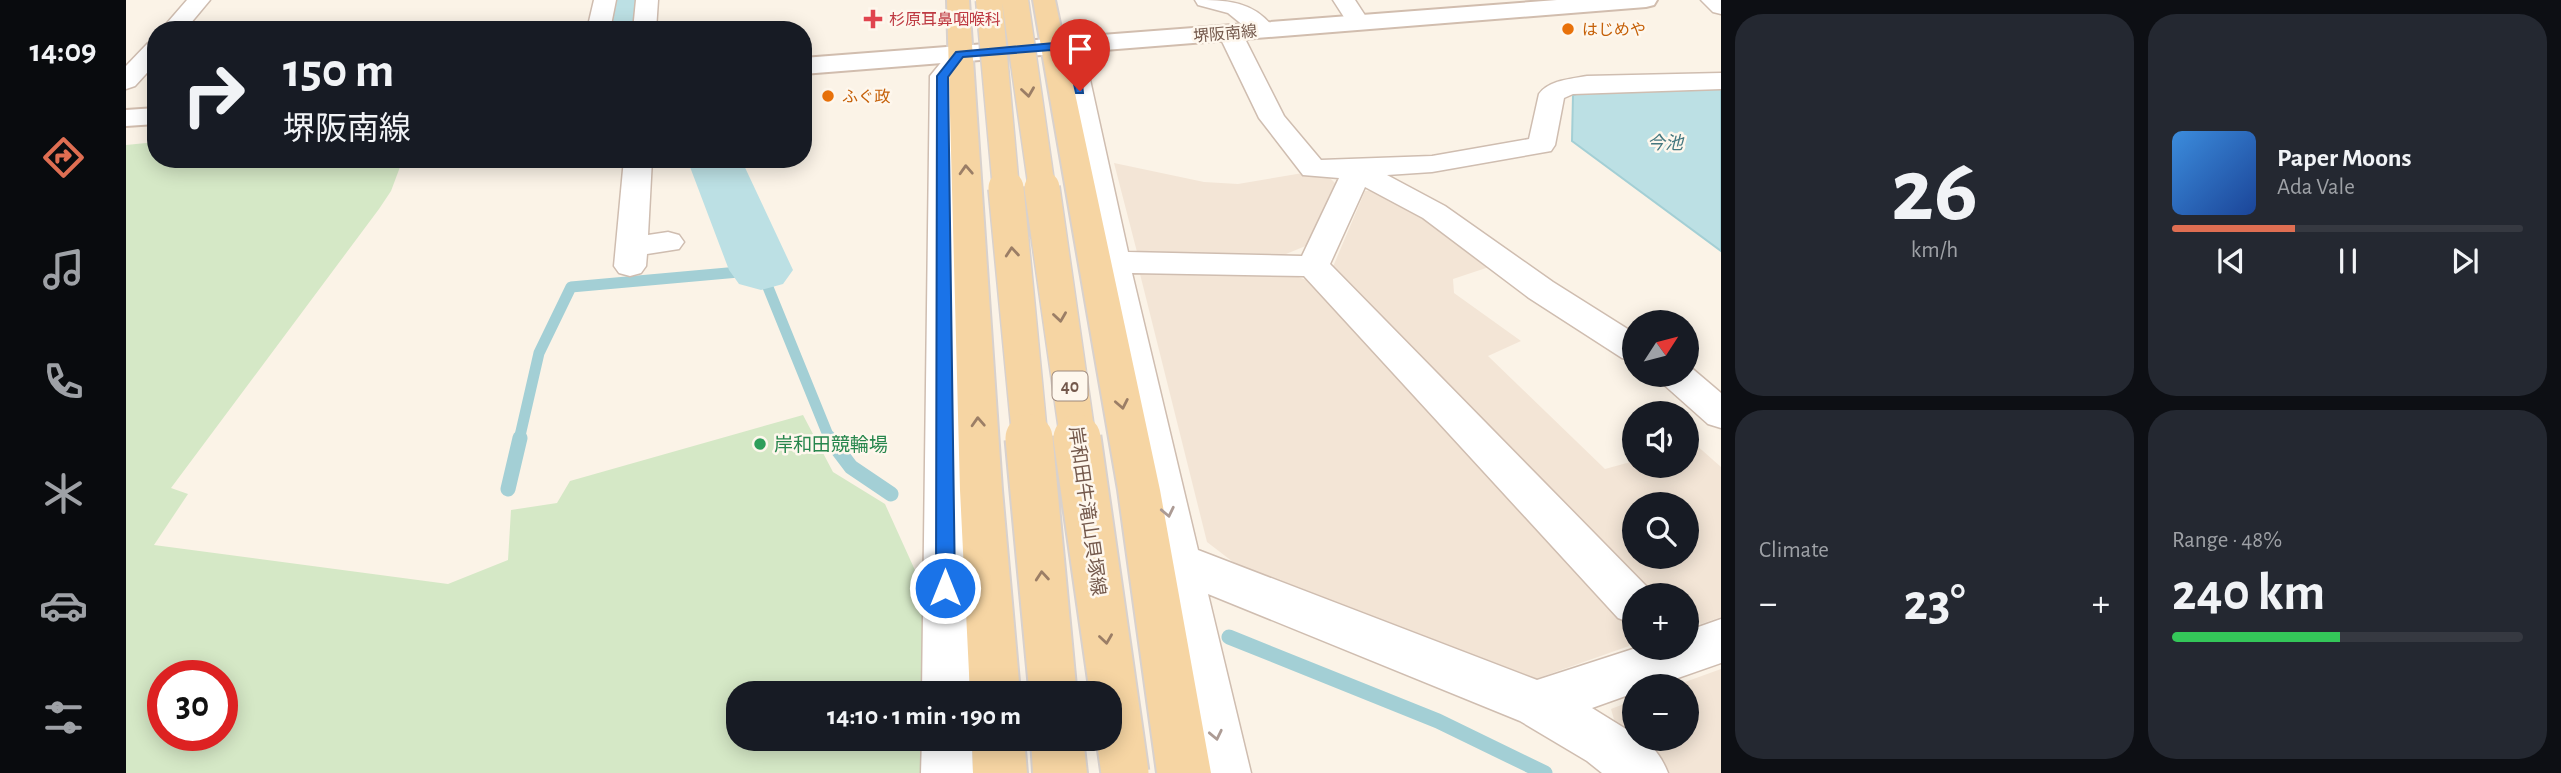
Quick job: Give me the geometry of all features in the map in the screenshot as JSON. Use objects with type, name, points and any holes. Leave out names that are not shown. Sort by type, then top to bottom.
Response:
[{"type":"main road","points":[[958,0],[981,490],[994,681]]},
{"type":"main road","name":"40","points":[[989,0],[1052,681]]},
{"type":"main road","name":"岸和田牛滝山貝塚線","points":[[1015,0],[1125,773]]},
{"type":"main road","points":[[1044,0],[1139,490],[1184,773]]},
{"type":"main road","name":"堺阪南線","points":[[812,65],[1646,0]]},
{"type":"main road","points":[[126,118],[147,117]]},
{"type":"main road","points":[[999,751],[1000,773]]},
{"type":"main road","points":[[1058,751],[1060,773]]},
{"type":"street","points":[[180,21],[199,0]]},
{"type":"street","points":[[600,21],[605,0]]},
{"type":"street","points":[[645,21],[647,0]]},
{"type":"street","points":[[1206,0],[1236,8],[1263,30]]},
{"type":"street","points":[[1344,0],[1359,23]]},
{"type":"street","points":[[1712,0],[1721,7]]},
{"type":"street","points":[[1230,33],[1272,118],[1313,169],[1432,164],[1541,145],[1552,94],[1567,87],[1587,84],[1721,81]]},
{"type":"street","points":[[1054,47],[1075,66],[1114,262],[1225,773]]},
{"type":"street","points":[[946,681],[943,76],[960,54]]},
{"type":"street","points":[[126,81],[147,58]]},
{"type":"street","points":[[647,168],[631,256],[667,242]]},
{"type":"street","points":[[1313,266],[1354,179],[1353,169]]},
{"type":"street","points":[[1353,169],[1434,212],[1541,290],[1622,341]]},
{"type":"street","points":[[1114,262],[1313,266],[1622,591]]},
{"type":"street","points":[[1690,387],[1721,414]]},
{"type":"street","points":[[1179,562],[1537,704],[1605,743],[1642,773]]},
{"type":"street","points":[[1537,704],[1660,660]]},
{"type":"street","points":[[947,751],[947,773]]},
{"type":"shaded area","points":[[1114,163],[1204,182],[1238,184],[1309,172],[1328,176],[1337,185],[1308,245],[1286,254],[1137,252]]},
{"type":"shaded area","points":[[1384,190],[1495,265],[1453,279],[1454,293],[1521,341],[1488,356],[1605,469],[1622,464],[1622,478],[1699,478],[1699,448],[1721,467],[1721,617],[1699,623],[1699,583],[1639,583],[1626,569],[1699,569],[1699,492],[1622,492],[1622,565],[1332,269],[1365,191]]},
{"type":"shaded area","points":[[1288,273],[1319,285],[1622,614],[1622,648],[1527,682],[1237,565],[1207,542],[1140,274]]},
{"type":"shaded area","points":[[1721,669],[1721,773],[1666,773],[1640,751],[1699,751],[1699,677]]},
{"type":"shaded area","points":[[1622,705],[1622,736],[1618,733],[1611,709]]},
{"type":"green space","name":"岸和田競輪場","points":[[147,143],[147,168],[400,168],[391,191],[379,209],[171,488],[188,494],[154,545],[448,584],[508,560],[511,510],[557,503],[570,481],[803,415],[833,472],[885,504],[928,599],[930,681],[726,681],[726,751],[931,751],[932,773],[126,773],[126,145]]},
{"type":"water","name":"今池","points":[[1721,88],[1721,251],[1572,141],[1573,95],[1587,91]]},
{"type":"waterway","points":[[626,21],[629,0]]},
{"type":"waterway","points":[[718,168],[761,270]]},
{"type":"waterway","points":[[519,440],[539,353],[571,287],[761,270],[829,439]]},
{"type":"waterway","points":[[508,489],[520,438]]},
{"type":"waterway","points":[[829,439],[851,467],[891,494]]},
{"type":"waterway","points":[[1229,637],[1438,721],[1545,773]]},
{"type":"place","name":"杉原耳鼻咽喉科","points":[[873,19]]},
{"type":"place","name":"はじめや","points":[[1568,29]]},
{"type":"place","name":"ふぐ政","points":[[828,96]]},
{"type":"place","name":"岸和田競輪場","points":[[760,444]]},
{"type":"route","points":[[945,588],[943,76],[960,54],[1054,47],[1075,66],[1080,91]]}]
